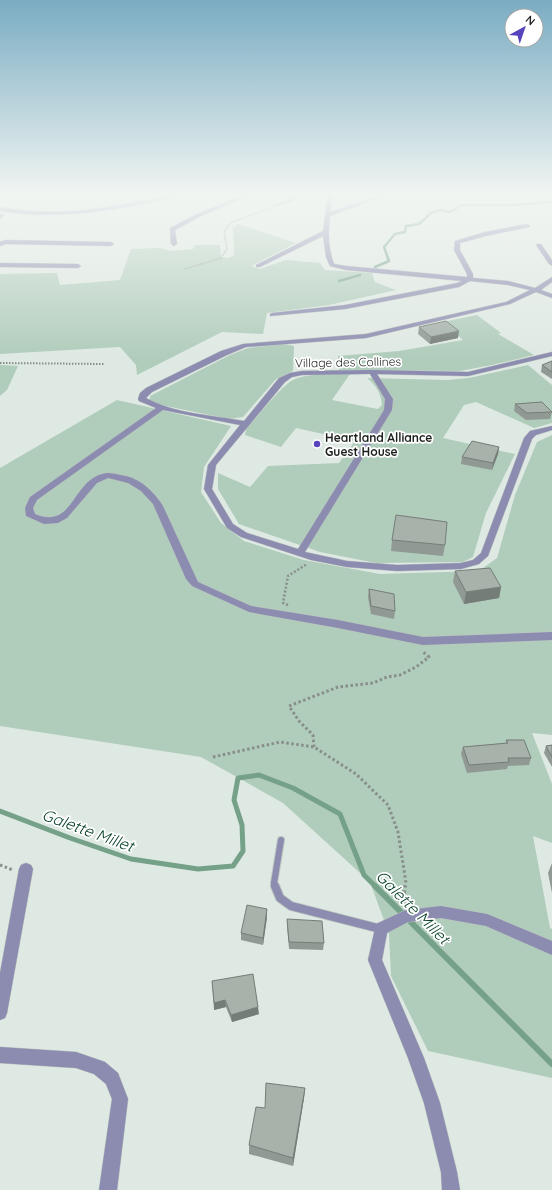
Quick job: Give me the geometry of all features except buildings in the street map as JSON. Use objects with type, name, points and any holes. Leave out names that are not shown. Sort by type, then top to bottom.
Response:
[{"type":"street","points":[[258,266],[293,249]]},
{"type":"street","points":[[327,249],[328,257],[332,265],[346,268],[508,283],[536,290],[552,296]]},
{"type":"street","points":[[457,249],[470,274],[470,279]]},
{"type":"street","points":[[541,249],[552,264]]},
{"type":"street","points":[[0,265],[78,266]]},
{"type":"street","points":[[272,315],[345,307],[459,285],[470,279]]},
{"type":"street","points":[[246,424],[161,408],[146,403],[142,399],[143,394],[206,361],[245,344],[366,336],[508,303],[536,290],[552,279]]},
{"type":"street","name":"Village des Collines","points":[[552,354],[468,374],[372,372],[302,373],[290,375],[282,380],[212,465],[208,490],[230,526],[244,535],[311,557],[354,565],[397,568],[461,566],[476,562],[485,554],[528,438],[533,433],[552,428]]},
{"type":"street","points":[[300,553],[388,410],[389,399],[372,372]]},
{"type":"street","points":[[161,408],[33,499],[29,508],[31,516],[40,521],[54,521],[66,515],[94,481],[109,475],[130,479],[155,501],[191,579],[195,584],[249,610],[338,624],[423,641],[552,636]]},
{"type":"street","points":[[0,1013],[26,869]]},
{"type":"street","points":[[451,1190],[449,1172],[432,1103],[416,1058],[375,960],[381,929],[406,916],[441,912],[487,920],[552,948]]},
{"type":"street","points":[[0,1055],[76,1060],[99,1068],[112,1079],[120,1099],[108,1190]]},
{"type":"lane","points":[[281,840],[274,883],[278,897],[291,906],[381,929]]},
{"type":"path","points":[[185,269],[212,262],[224,255],[227,249]]},
{"type":"path","points":[[0,363],[104,364]]},
{"type":"path","points":[[294,608],[283,602],[288,576],[304,567],[311,557]]},
{"type":"path","points":[[314,747],[313,736],[299,721],[289,706],[338,687],[373,683],[387,677],[400,675],[416,667],[429,656],[419,649]]},
{"type":"path","points":[[214,757],[280,742],[314,747],[356,774],[388,805],[398,832],[406,883],[403,899],[406,916]]},
{"type":"green space","points":[[131,249],[162,249],[172,251],[193,249],[220,249],[221,257],[227,258],[234,256],[234,249],[285,249],[251,266],[260,269],[286,260],[320,263],[325,270],[372,273],[375,282],[396,290],[329,305],[267,313],[263,334],[222,332],[137,375],[136,365],[120,347],[0,354],[0,274],[57,273],[60,285],[120,280]]},
{"type":"green space","points":[[477,315],[501,333],[498,334],[534,355],[460,371],[339,370],[338,356],[399,351],[463,340],[443,322]]},
{"type":"green space","points":[[284,344],[294,346],[293,371],[276,379],[243,417],[229,419],[156,404],[150,400],[150,396],[230,355],[248,348]]},
{"type":"green space","points":[[0,365],[18,366],[7,390],[0,396]]},
{"type":"green space","points":[[528,365],[552,385],[552,423],[534,428],[476,402],[464,405],[443,438],[515,454],[486,513],[473,557],[463,562],[376,563],[320,552],[239,524],[218,489],[218,473],[250,487],[268,466],[339,463],[355,441],[296,428],[281,447],[245,435],[246,429],[274,397],[286,385],[297,378],[320,374],[350,374],[332,400],[378,409],[382,405],[379,393],[373,383],[367,378],[447,380],[469,378]]},
{"type":"green space","points":[[117,400],[231,426],[204,467],[201,492],[221,523],[244,541],[304,560],[380,574],[479,571],[497,558],[515,495],[537,442],[552,435],[552,735],[532,733],[552,784],[552,843],[533,836],[550,928],[552,929],[552,1078],[428,1051],[391,976],[389,934],[370,882],[283,803],[201,757],[0,726],[0,468]]},
{"type":"waterway","points":[[375,267],[389,261],[385,249]]},
{"type":"waterway","points":[[339,281],[360,275]]},
{"type":"waterway","name":"Galette Millet","points":[[0,811],[70,838],[131,859],[198,869],[233,866],[243,851],[242,825],[234,800],[238,778],[259,775],[293,788],[340,814],[364,875],[375,886]]},
{"type":"waterway","name":"Galette Millet","points":[[375,886],[552,1064]]},
{"type":"place","name":"Heartland Alliance Guest House","points":[[317,444]]}]
